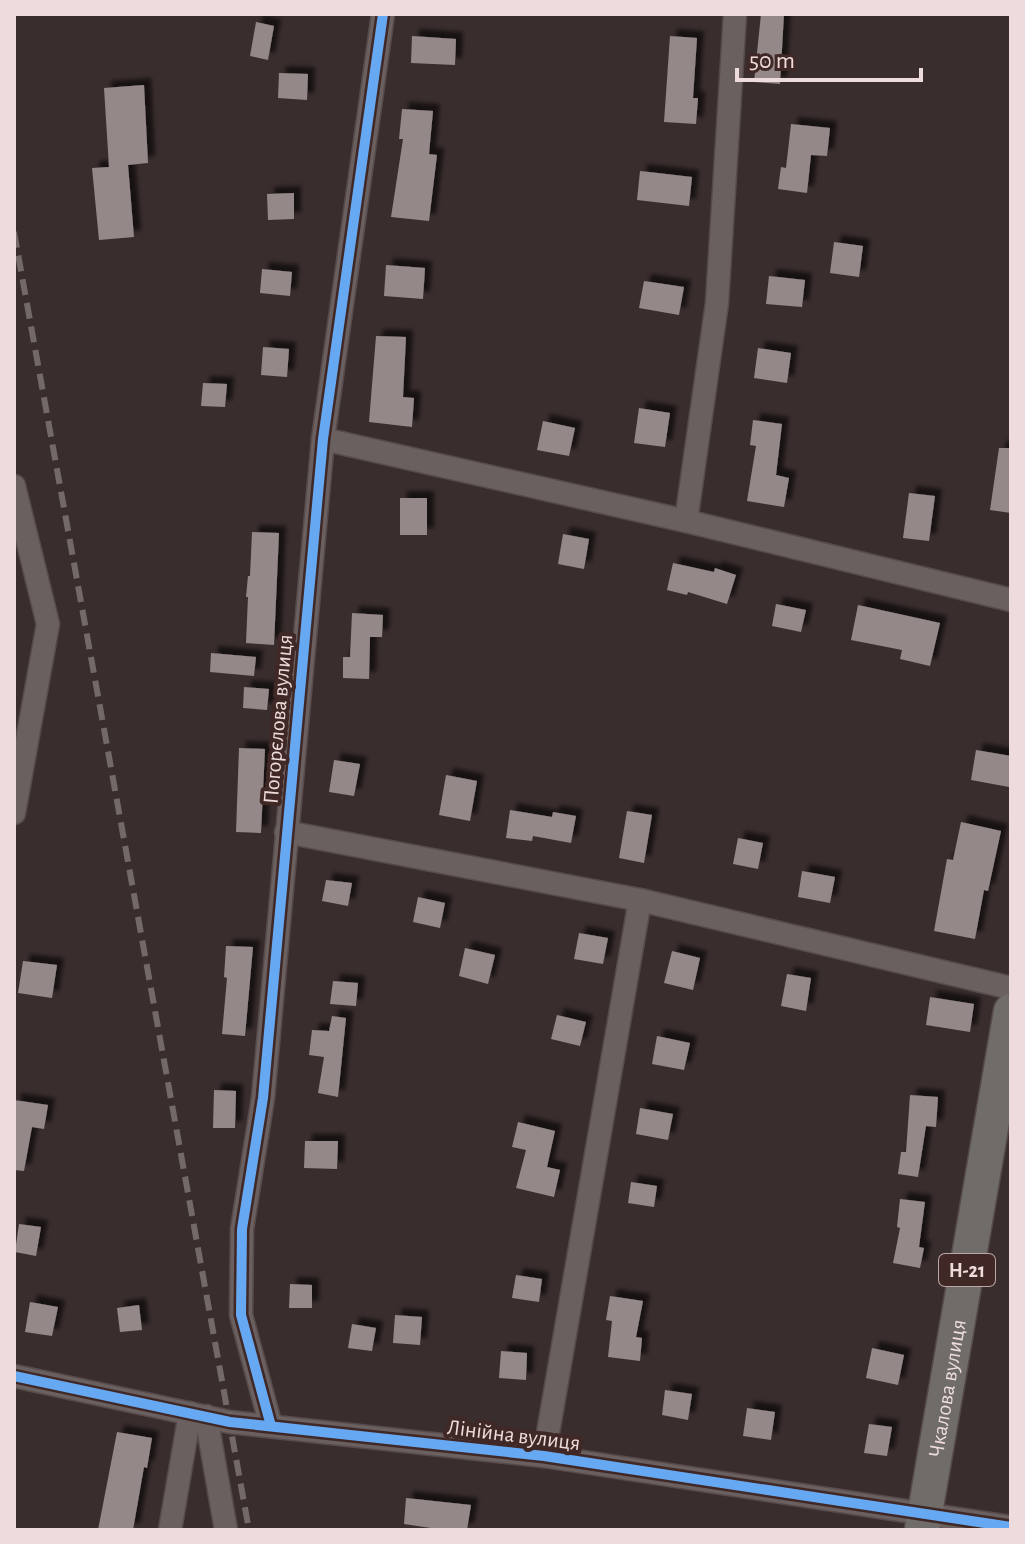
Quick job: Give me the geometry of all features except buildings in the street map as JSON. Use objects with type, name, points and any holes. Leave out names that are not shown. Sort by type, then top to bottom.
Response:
[{"type":"main road","name":"Чкалова вулиця","points":[[924,1522],[1011,1011]]},
{"type":"street","name":"Погорєлова вулиця","points":[[271,1426],[241,1315],[242,1229],[263,1098],[323,439],[383,14]]},
{"type":"street","points":[[686,521],[717,303],[735,14]]},
{"type":"street","points":[[323,439],[686,521],[1011,600]]},
{"type":"street","points":[[14,486],[48,624],[14,813]]},
{"type":"street","points":[[286,832],[640,900],[1011,988]]},
{"type":"street","points":[[544,1456],[640,900]]},
{"type":"street","name":"Лінійна вулиця","points":[[14,1376],[198,1415],[544,1456],[924,1522],[1011,1527]]},
{"type":"street","points":[[170,1530],[198,1415]]},
{"type":"street","points":[[198,1415],[226,1530]]},
{"type":"railway","points":[[14,232],[249,1530]]},
{"type":"cycle path","points":[[271,1426],[241,1315],[242,1229],[263,1098],[323,439],[383,14]]},
{"type":"cycle path","points":[[14,1376],[230,1422],[544,1456],[1011,1527]]}]
